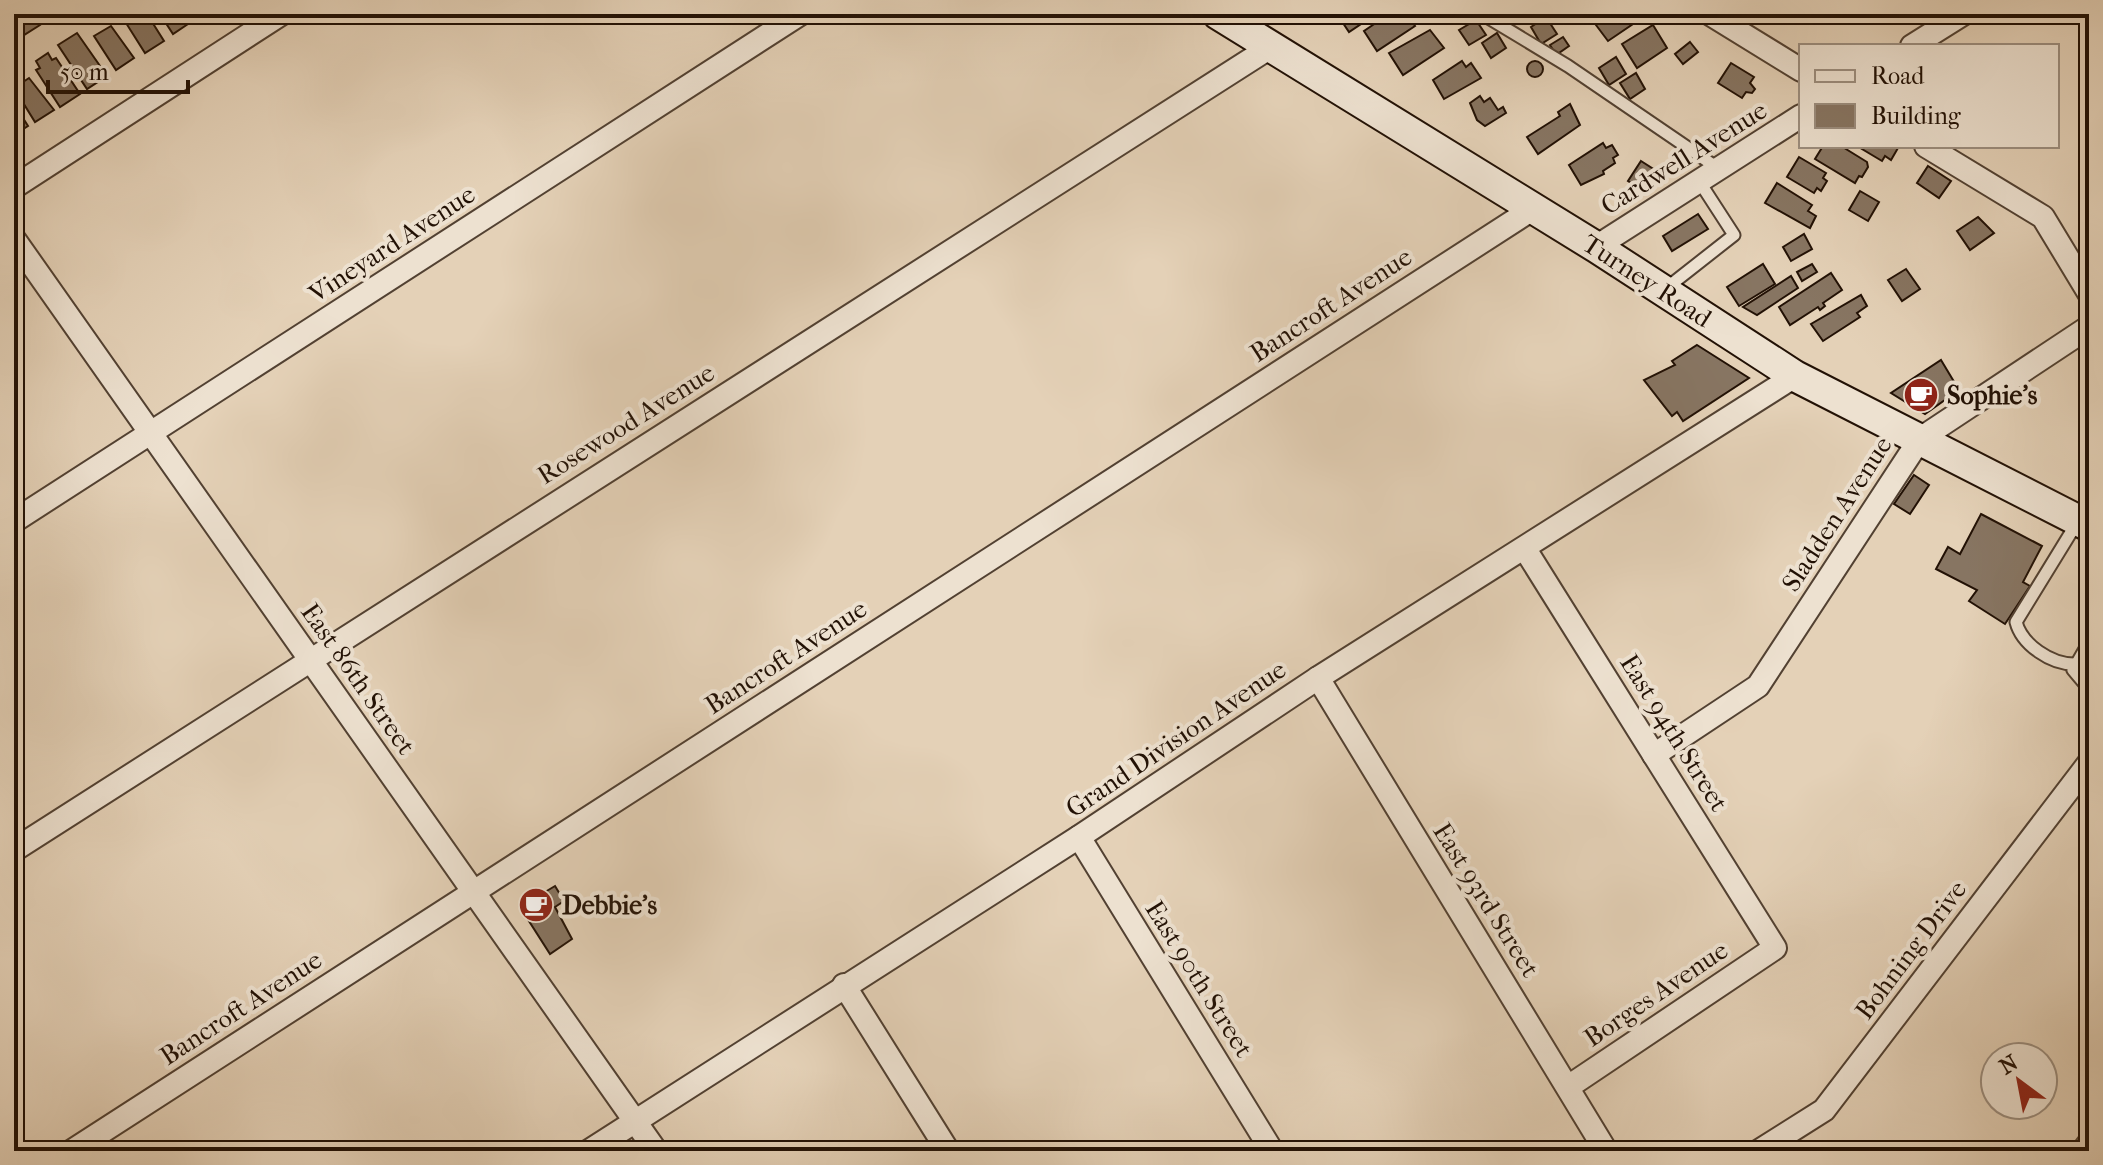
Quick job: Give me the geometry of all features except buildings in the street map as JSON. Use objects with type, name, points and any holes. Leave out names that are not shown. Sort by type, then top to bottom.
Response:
[{"type":"main road","name":"Turney Road","points":[[1218,14],[1531,210],[1596,247],[1795,376],[2084,524]]},
{"type":"street","points":[[14,187],[281,14]]},
{"type":"street","name":"Vineyard Avenue","points":[[14,521],[800,14]]},
{"type":"street","points":[[1710,14],[1799,69]]},
{"type":"street","points":[[1915,44],[1963,14]]},
{"type":"street","name":"Rosewood Avenue","points":[[14,850],[1269,48]]},
{"type":"street","name":"Cardwell Avenue","points":[[1596,247],[1799,117]]},
{"type":"street","points":[[1929,148],[2043,217],[2089,293]]},
{"type":"street","name":"Bancroft Avenue","points":[[72,1151],[1531,210]]},
{"type":"street","name":"East 86th Street","points":[[14,239],[656,1151]]},
{"type":"street","name":"Sladden Avenue","points":[[1654,755],[1758,686],[1920,439],[2089,327]]},
{"type":"street","name":"Grand Division Avenue","points":[[589,1151],[1079,837],[1318,678],[1795,376]]},
{"type":"street","name":"East 94th Street","points":[[1525,549],[1775,948]]},
{"type":"street","name":"East 93rd Street","points":[[1318,678],[1606,1151]]},
{"type":"street","name":"Bohning Drive","points":[[1759,1151],[1824,1110],[2089,763]]},
{"type":"street","name":"East 90th Street","points":[[1079,837],[1272,1151]]},
{"type":"street","name":"Borges Avenue","points":[[1568,1087],[1775,948]]},
{"type":"street","points":[[844,985],[948,1151]]},
{"type":"street","points":[[2083,1151],[2089,1143]]},
{"type":"lane","points":[[1482,14],[1647,118],[1719,169]]},
{"type":"lane","points":[[1664,291],[1734,235],[1699,181]]},
{"type":"lane","points":[[2074,664],[2060,663],[2043,654],[2022,635],[2016,625],[2032,594],[2084,524]]},
{"type":"lane","points":[[2089,642],[2074,664],[2075,675],[2089,689]]},
{"type":"place","name":"Sophie's","points":[[1921,395]]},
{"type":"place","name":"Debbie's","points":[[536,905]]}]
